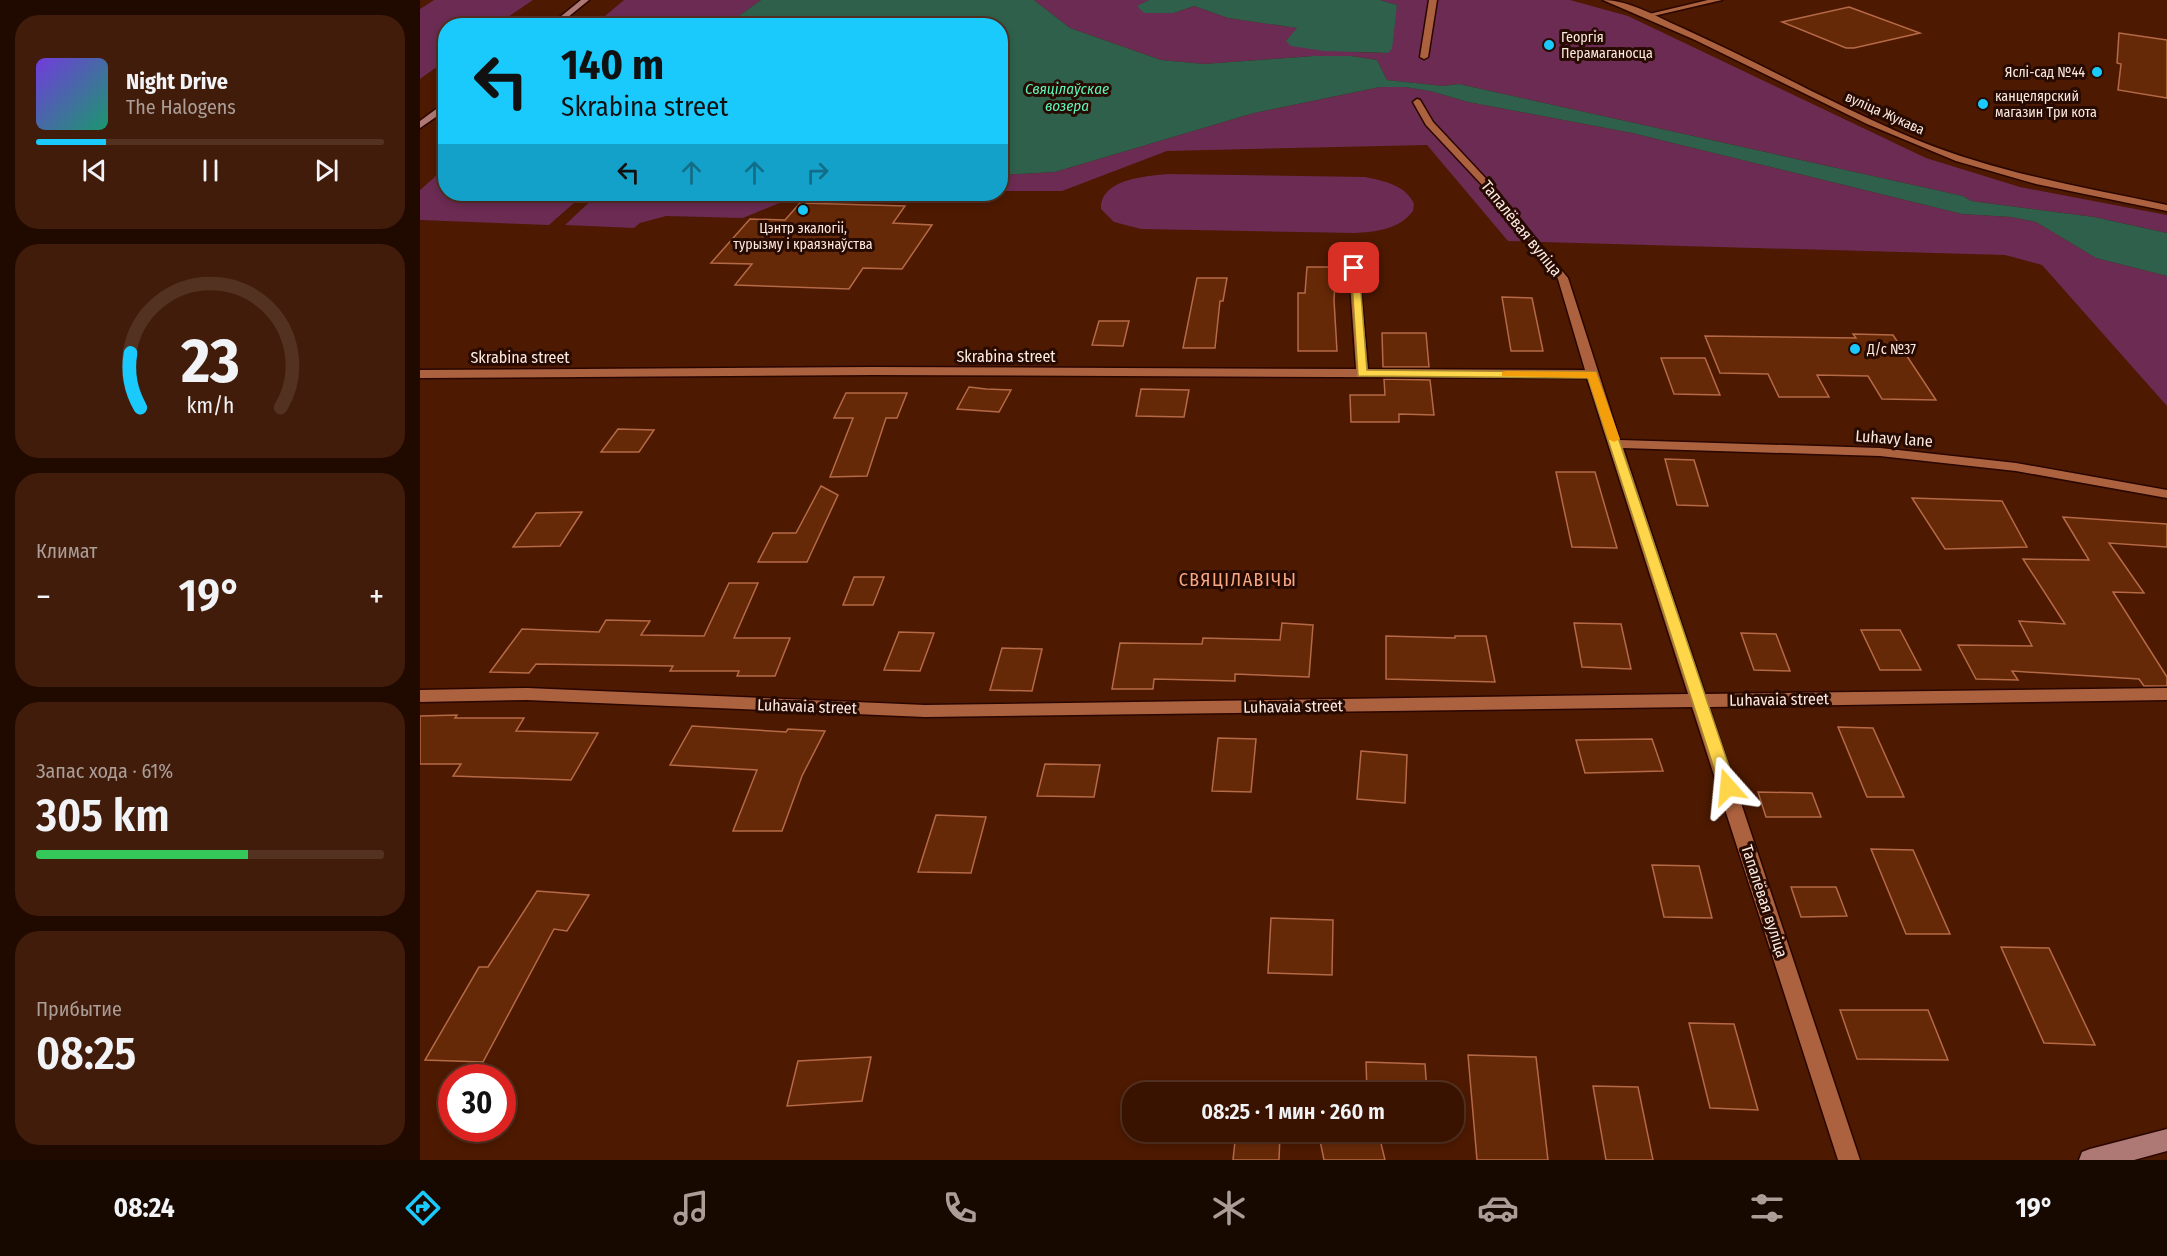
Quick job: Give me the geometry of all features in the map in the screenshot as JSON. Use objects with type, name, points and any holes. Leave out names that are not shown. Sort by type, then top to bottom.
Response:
[{"type":"main road","points":[[562,18],[585,0]]},
{"type":"main road","points":[[420,125],[438,112]]},
{"type":"main road","points":[[2090,1160],[2167,1140]]},
{"type":"street","points":[[1424,57],[1433,0]]},
{"type":"street","name":"вуліца Жукава","points":[[1607,0],[1649,15],[1771,75],[1918,143],[1961,160],[2032,179],[2167,208]]},
{"type":"street","points":[[1649,15],[1718,0]]},
{"type":"street","name":"Тапалёвая вуліца","points":[[1417,102],[1429,123],[1488,186],[1563,278],[1592,374],[1850,1160]]},
{"type":"street","points":[[1354,268],[1362,374]]},
{"type":"street","name":"Skrabina street","points":[[420,374],[860,371],[1592,374]]},
{"type":"street","name":"Luhavy lane","points":[[1616,444],[1880,452],[2016,466],[2167,494]]},
{"type":"street","name":"Luhavaia street","points":[[420,696],[527,694],[925,711],[2167,694]]},
{"type":"shaded area","points":[[434,0],[533,0],[506,18],[438,18],[438,66],[420,79],[420,9]]},
{"type":"shaded area","points":[[624,0],[761,0],[736,18],[603,18]]},
{"type":"shaded area","points":[[1034,0],[1149,0],[1138,6],[1174,13],[1194,6],[1228,18],[1298,28],[1352,52],[1388,53],[1397,5],[1380,0],[1570,0],[1628,16],[1926,158],[2020,187],[2167,215],[2167,233],[2094,217],[1971,201],[1963,196],[1459,84],[1443,86],[1387,80],[1377,60],[1351,56],[1314,56],[1204,64],[1161,60],[1070,28]]},
{"type":"shaded area","points":[[1380,87],[1405,87],[1430,91],[1468,102],[1632,133],[1962,214],[2011,217],[2036,222],[2096,258],[2167,276],[2167,406],[2042,265],[2005,255],[1508,241],[1427,145],[1167,151],[1062,191],[1008,191],[1008,175],[1055,172],[1254,113]]},
{"type":"shaded area","points":[[438,174],[438,201],[576,201],[549,225],[420,220],[420,190]]},
{"type":"shaded area","points":[[1168,174],[1365,177],[1387,182],[1400,188],[1406,192],[1414,204],[1413,211],[1394,226],[1378,231],[1354,233],[1141,229],[1114,222],[1101,209],[1108,191],[1116,185],[1137,178]]},
{"type":"shaded area","points":[[591,201],[784,201],[743,218],[666,216],[640,223],[634,228],[565,225]]},
{"type":"water","name":"Свяцілаўскае возера","points":[[761,0],[1034,0],[1070,28],[1161,60],[1204,64],[1314,56],[1351,56],[1377,60],[1387,80],[1443,86],[1459,84],[1963,196],[1971,201],[2094,217],[2167,233],[2167,276],[2096,258],[2036,222],[2011,217],[1962,214],[1632,133],[1468,102],[1430,91],[1405,87],[1380,87],[1254,113],[1055,172],[1008,175],[1008,18],[736,18]]},
{"type":"water","points":[[1149,0],[1380,0],[1397,5],[1392,49],[1388,53],[1324,51],[1291,46],[1286,41],[1297,28],[1228,18],[1194,6],[1174,13],[1144,13],[1137,6]]},
{"type":"building","points":[[1849,7],[1920,33],[1846,48],[1782,22]]},
{"type":"building","points":[[2119,33],[2167,40],[2167,98],[2118,90],[2121,64],[2117,63]]},
{"type":"building","points":[[800,203],[905,206],[893,223],[932,225],[902,269],[863,268],[849,289],[735,285],[752,264],[711,263],[750,219],[785,220]]},
{"type":"building","points":[[1307,267],[1336,267],[1334,300],[1337,351],[1298,351],[1298,293],[1305,293]]},
{"type":"building","points":[[1197,278],[1227,278],[1223,301],[1220,301],[1215,348],[1183,348]]},
{"type":"building","points":[[1502,297],[1532,298],[1543,351],[1511,351]]},
{"type":"building","points":[[1099,321],[1129,321],[1123,346],[1092,345]]},
{"type":"building","points":[[1382,333],[1426,333],[1429,367],[1383,367]]},
{"type":"building","points":[[1853,334],[1893,335],[1936,400],[1882,399],[1868,376],[1817,375],[1829,397],[1779,397],[1768,374],[1720,373],[1705,336],[1856,338]]},
{"type":"building","points":[[1661,358],[1705,358],[1720,395],[1674,394]]},
{"type":"building","points":[[1384,379],[1430,380],[1434,415],[1399,414],[1399,422],[1351,422],[1350,395],[1385,395]]},
{"type":"building","points":[[969,387],[1011,390],[999,412],[957,409]]},
{"type":"building","points":[[1141,389],[1189,390],[1184,417],[1136,416]]},
{"type":"building","points":[[846,393],[907,393],[897,418],[886,418],[867,476],[830,477],[853,418],[834,418]]},
{"type":"building","points":[[618,429],[654,430],[639,452],[601,452]]},
{"type":"building","points":[[1665,459],[1694,460],[1708,506],[1677,505]]},
{"type":"building","points":[[1556,472],[1595,472],[1617,548],[1572,547]]},
{"type":"building","points":[[821,486],[838,495],[807,562],[758,562],[773,533],[796,533]]},
{"type":"building","points":[[1912,498],[2002,501],[2027,547],[1945,549]]},
{"type":"building","points":[[582,512],[560,546],[513,547],[536,513]]},
{"type":"building","points":[[2063,517],[2167,524],[2167,547],[2109,543],[2144,593],[2113,592],[2167,677],[2167,686],[2144,686],[2139,679],[2012,671],[2018,680],[1976,679],[1958,645],[2032,646],[2019,621],[2065,624],[2023,559],[2089,560]]},
{"type":"building","points":[[854,577],[884,577],[873,605],[843,605]]},
{"type":"building","points":[[729,583],[758,583],[734,638],[790,638],[775,676],[737,676],[739,671],[670,671],[673,666],[536,664],[529,673],[490,672],[522,629],[599,632],[606,620],[650,621],[641,635],[704,636]]},
{"type":"building","points":[[1282,623],[1313,625],[1309,677],[1235,674],[1235,681],[1154,679],[1153,689],[1112,689],[1120,643],[1202,644],[1203,638],[1280,640]]},
{"type":"building","points":[[1574,623],[1621,624],[1631,669],[1582,667]]},
{"type":"building","points":[[1861,630],[1900,630],[1921,670],[1880,670]]},
{"type":"building","points":[[899,632],[934,633],[920,671],[884,670]]},
{"type":"building","points":[[1741,633],[1776,634],[1790,671],[1754,670]]},
{"type":"building","points":[[1386,636],[1455,638],[1455,636],[1486,636],[1495,682],[1386,679]]},
{"type":"building","points":[[1002,648],[1042,649],[1032,691],[990,690]]},
{"type":"building","points":[[457,715],[455,718],[524,718],[516,731],[598,733],[571,780],[453,776],[461,764],[420,764],[420,716]]},
{"type":"building","points":[[692,726],[786,732],[788,729],[825,731],[802,776],[782,831],[733,831],[757,770],[670,765]]},
{"type":"building","points":[[1838,727],[1873,728],[1904,797],[1867,797]]},
{"type":"building","points":[[1218,738],[1256,739],[1251,792],[1212,791]]},
{"type":"building","points":[[1652,739],[1663,771],[1585,773],[1576,740]]},
{"type":"building","points":[[1361,751],[1407,755],[1405,803],[1357,799]]},
{"type":"building","points":[[1045,764],[1100,765],[1094,797],[1037,796]]},
{"type":"building","points":[[1758,792],[1812,793],[1821,817],[1766,817]]},
{"type":"building","points":[[936,815],[986,817],[971,873],[918,872]]},
{"type":"building","points":[[1871,849],[1913,850],[1950,934],[1906,934]]},
{"type":"building","points":[[1652,865],[1699,866],[1712,918],[1664,917]]},
{"type":"building","points":[[1791,887],[1836,887],[1847,916],[1801,917]]},
{"type":"building","points":[[537,891],[589,895],[567,931],[554,929],[483,1062],[425,1060],[479,967],[488,967]]},
{"type":"building","points":[[1271,918],[1333,920],[1332,975],[1268,973]]},
{"type":"building","points":[[2001,947],[2049,948],[2095,1045],[2044,1043]]},
{"type":"building","points":[[1840,1010],[1928,1010],[1948,1060],[1857,1059]]},
{"type":"building","points":[[1689,1023],[1734,1024],[1758,1110],[1710,1108]]},
{"type":"building","points":[[1468,1055],[1536,1057],[1548,1160],[1477,1160]]},
{"type":"building","points":[[871,1057],[862,1101],[787,1106],[798,1061]]},
{"type":"building","points":[[1366,1062],[1425,1064],[1426,1082],[1367,1082]]},
{"type":"building","points":[[1593,1086],[1638,1087],[1653,1160],[1606,1160]]},
{"type":"building","points":[[1235,1142],[1280,1142],[1279,1160],[1233,1160]]},
{"type":"building","points":[[1320,1142],[1381,1142],[1385,1160],[1324,1160]]},
{"type":"slow traffic","points":[[1506,374],[1592,374],[1614,439]]},
{"type":"place","name":"Георгія Перамаганосца","points":[[1549,45]]},
{"type":"place","name":"Яслі-сад №44","points":[[2097,72]]},
{"type":"place","name":"канцелярский магазин Три кота","points":[[1983,104]]},
{"type":"place","name":"Цэнтр экалогіі, турызму і краязнаўства","points":[[803,210]]},
{"type":"place","name":"Д/с №37","points":[[1855,349]]},
{"type":"district","name":"СВЯЦІЛАВІЧЫ","points":[[1238,580]]},
{"type":"route","points":[[1354,268],[1362,374],[1592,374],[1728,787]]}]
